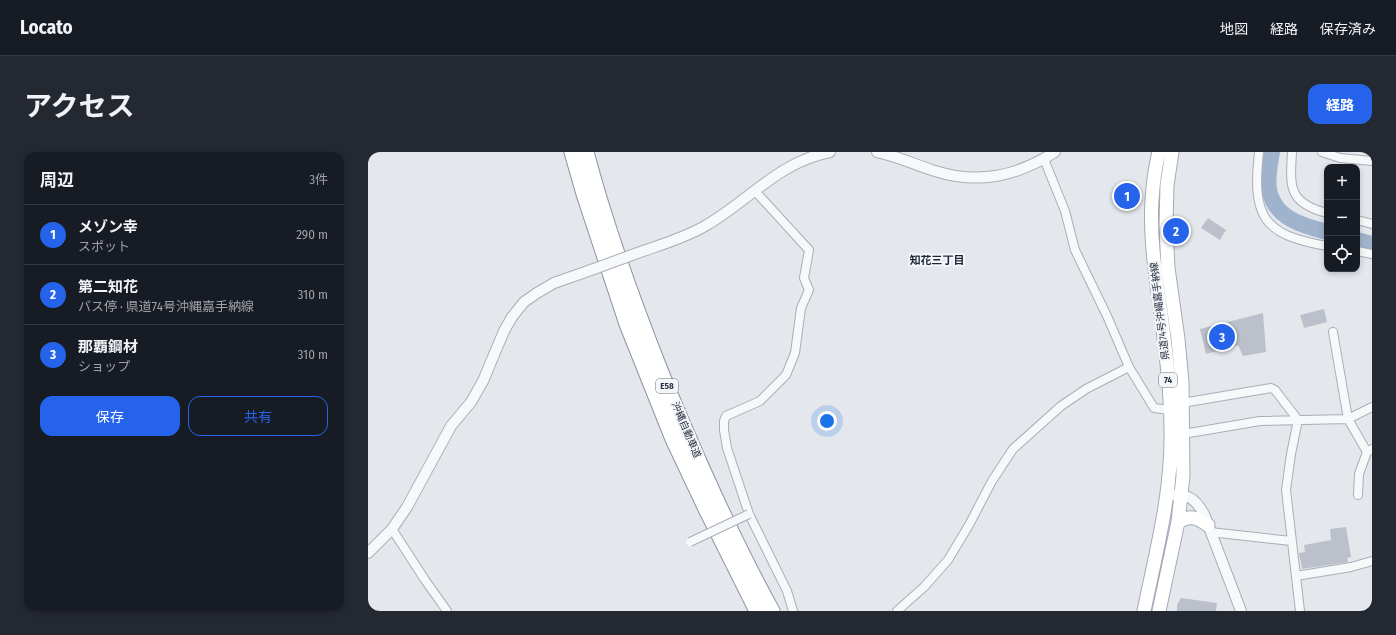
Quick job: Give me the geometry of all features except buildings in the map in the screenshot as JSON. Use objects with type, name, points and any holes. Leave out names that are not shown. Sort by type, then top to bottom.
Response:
[{"type":"highway","name":"沖縄自動車道","points":[[572,152],[584,194],[627,324],[673,439],[706,511],[757,611]]},
{"type":"highway","name":"沖縄自動車道","points":[[586,152],[596,191],[641,321],[685,432],[758,586],[772,611]]},
{"type":"main road","name":"県道74号沖縄嘉手納線","points":[[1144,611],[1168,494],[1171,434],[1165,340],[1155,266],[1152,224],[1152,199],[1159,152]]},
{"type":"main road","name":"県道74号沖縄嘉手納線","points":[[1159,611],[1178,522],[1183,476],[1182,403],[1178,338],[1168,268],[1166,226],[1167,185],[1172,152]]},
{"type":"main road","points":[[1178,522],[1186,518],[1199,519],[1209,528]]},
{"type":"street","points":[[368,553],[392,529],[407,507],[451,426],[471,402],[479,388],[504,331],[512,317],[524,302],[554,283],[632,256],[704,227],[755,191],[776,174],[799,162],[830,152]]},
{"type":"street","points":[[877,152],[937,172],[959,177],[979,178],[1003,175],[1026,168],[1055,152]]},
{"type":"street","points":[[1260,152],[1256,178],[1259,206],[1270,224],[1283,234],[1303,242],[1324,246]]},
{"type":"street","points":[[1292,152],[1292,187],[1296,196],[1303,203],[1324,212]]},
{"type":"street","points":[[1322,152],[1340,158],[1372,161]]},
{"type":"street","points":[[1044,159],[1065,211],[1075,250],[1107,316],[1129,367],[1154,408],[1170,410]]},
{"type":"street","points":[[755,191],[809,250],[804,278],[809,290],[801,308],[795,353],[786,375],[760,401],[726,416],[724,421],[727,448],[749,514],[787,590],[793,611]]},
{"type":"street","points":[[1360,221],[1372,224]]},
{"type":"street","points":[[1360,252],[1372,254]]},
{"type":"street","points":[[1333,332],[1348,419],[1369,450],[1359,474],[1358,495]]},
{"type":"street","points":[[897,611],[924,587],[948,560],[992,481],[1013,449],[1061,406],[1086,389],[1129,367]]},
{"type":"street","points":[[1182,403],[1271,388],[1275,390],[1298,420],[1286,490],[1300,611]]},
{"type":"street","points":[[1183,434],[1260,421],[1348,419],[1372,407]]},
{"type":"street","points":[[1168,494],[1191,498],[1198,504],[1204,514],[1241,611]]},
{"type":"street","points":[[690,542],[749,514]]},
{"type":"street","points":[[1209,528],[1292,541]]},
{"type":"street","points":[[392,529],[447,611]]},
{"type":"street","points":[[1296,576],[1372,562]]},
{"type":"waterway","points":[[1272,152],[1268,184],[1272,199],[1277,207],[1283,214],[1291,219],[1309,227],[1324,231]]},
{"type":"waterway","points":[[1360,241],[1372,244]]},
{"type":"place","name":"メゾン幸","points":[[1127,196]]},
{"type":"place","name":"第二知花","points":[[1176,231]]},
{"type":"place","name":"那覇鋼材","points":[[1222,337]]},
{"type":"district","name":"知花三丁目","points":[[937,260]]}]
